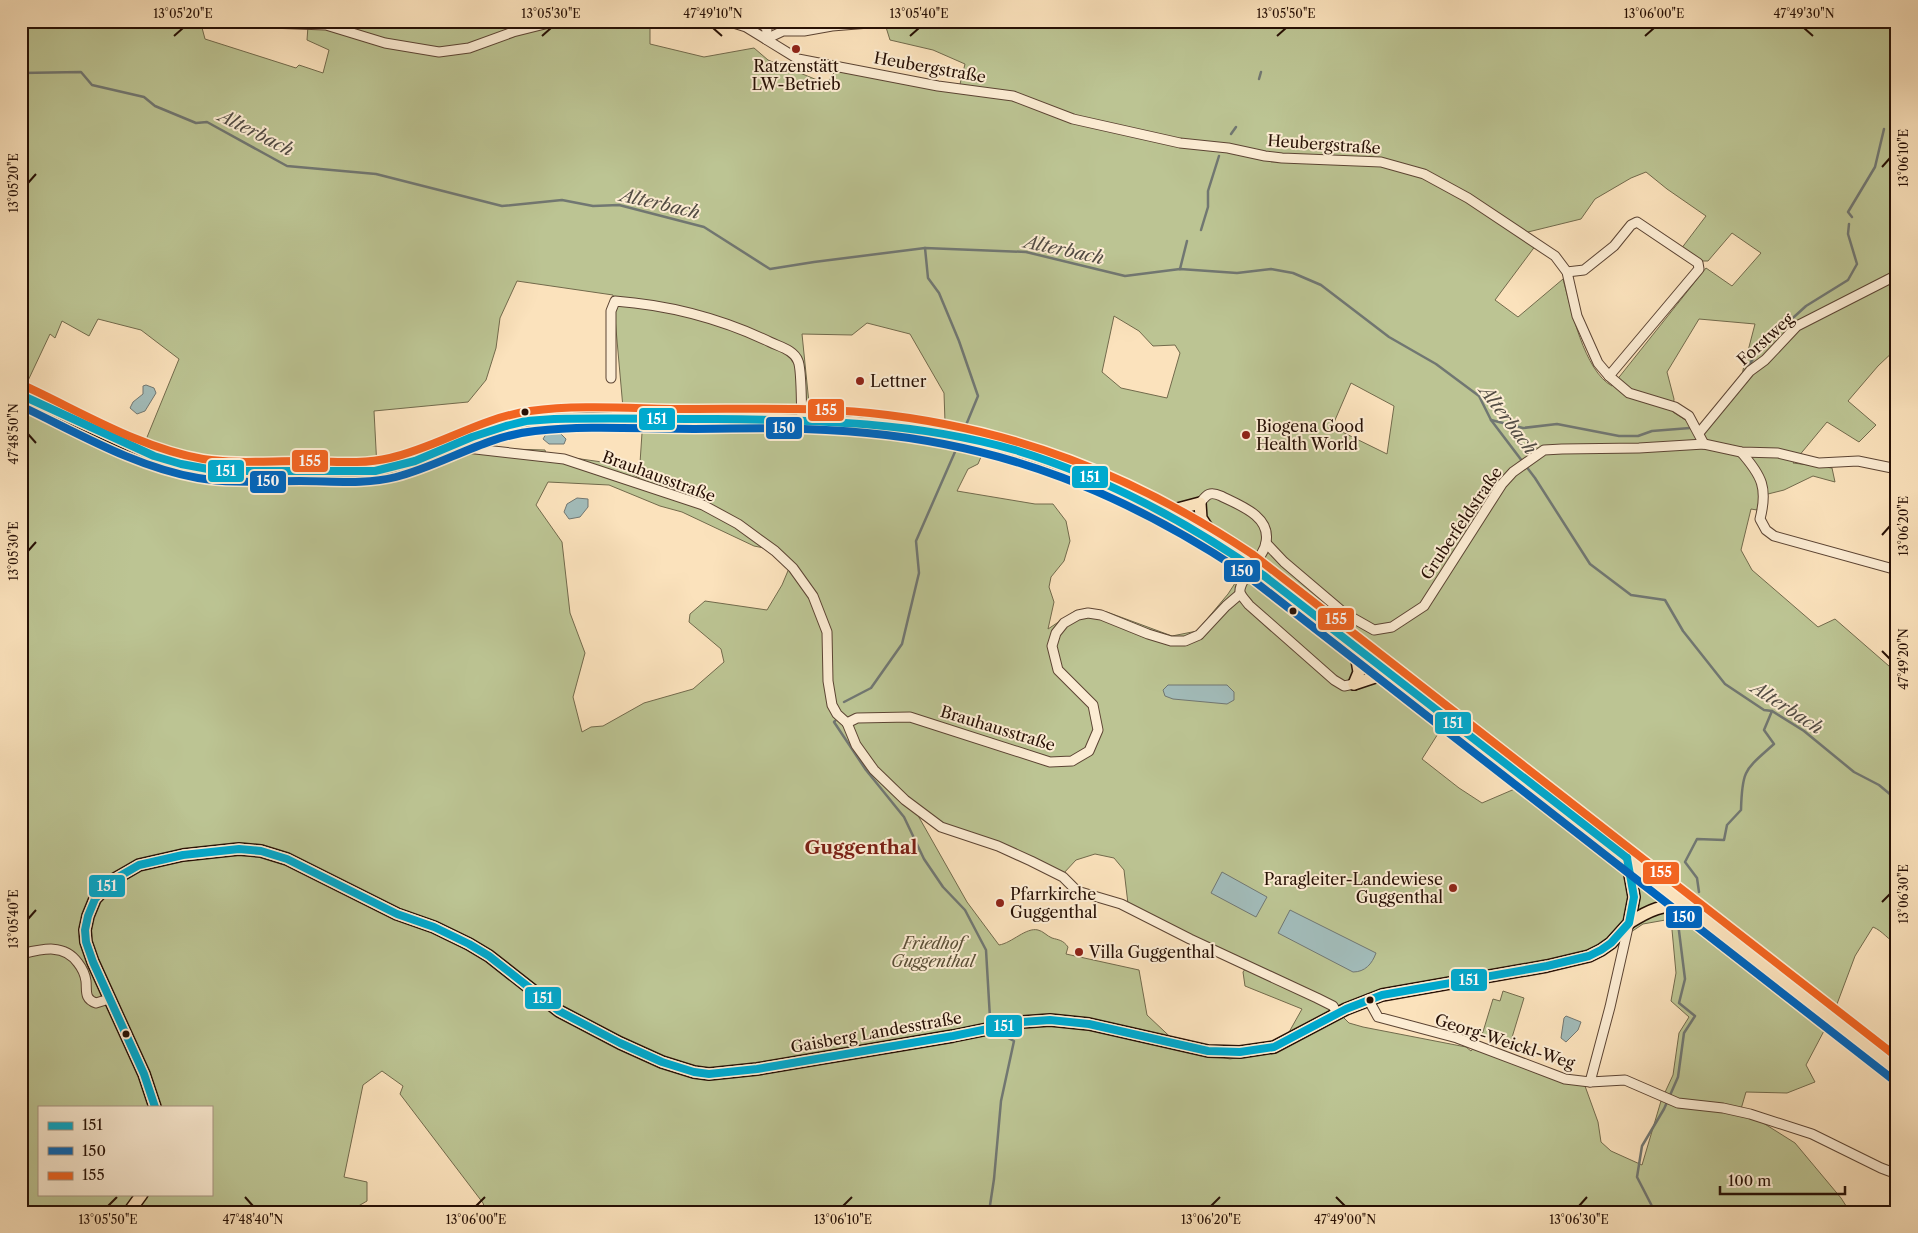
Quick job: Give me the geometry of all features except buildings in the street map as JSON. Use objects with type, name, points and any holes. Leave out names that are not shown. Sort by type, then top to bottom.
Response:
[{"type":"main road","points":[[21,395],[142,451],[174,463],[210,470],[375,471],[415,460],[506,426],[526,421],[554,419],[802,419],[871,423],[974,440],[1062,466],[1142,499],[1214,540],[1246,562],[1897,1070]]},
{"type":"main road","points":[[1166,512],[1200,503],[1201,518],[1214,540]]},
{"type":"main road","points":[[1354,684],[1359,672],[1355,648]]},
{"type":"main road","points":[[1354,684],[1374,677],[1393,676]]},
{"type":"main road","name":"Gaisberg Landesstraße","points":[[154,1102],[88,949],[85,935],[86,925],[90,910],[99,894],[113,880],[128,870],[149,862],[183,855],[239,849],[261,851],[276,855],[319,874],[398,914],[434,927],[469,944],[489,956],[559,1011],[614,1040],[662,1062],[694,1072],[709,1074],[757,1069],[1037,1021],[1070,1021],[1089,1024],[1208,1051],[1226,1053],[1253,1051],[1274,1047],[1368,999],[1400,991],[1547,966],[1589,956],[1611,943],[1629,923]]},
{"type":"main road","points":[[1627,858],[1634,897],[1629,923]]},
{"type":"main road","points":[[1629,923],[1654,909],[1671,904],[1687,905]]},
{"type":"main road","points":[[130,1212],[141,1196]]},
{"type":"street","points":[[206,21],[326,25],[385,43],[438,52],[469,48],[513,32],[557,21]]},
{"type":"street","name":"Heubergstraße","points":[[727,21],[746,27],[798,59],[938,86],[1013,96],[1073,119],[1180,143],[1228,148],[1282,158],[1381,162],[1424,174],[1468,198],[1555,256],[1567,272],[1577,316],[1598,363],[1609,376],[1629,393],[1675,407],[1689,416],[1704,444]]},
{"type":"street","points":[[760,21],[767,29],[766,39]]},
{"type":"street","name":"Heubergstraße","points":[[766,39],[783,31],[804,31],[832,26],[894,21]]},
{"type":"street","points":[[1567,272],[1584,270],[1614,246],[1631,225],[1637,222],[1698,263],[1699,269],[1609,376]]},
{"type":"street","name":"Forstweg","points":[[1698,433],[1750,371],[1764,360],[1797,326],[1897,275]]},
{"type":"street","points":[[611,378],[611,311],[615,301],[642,303],[692,314],[742,329],[792,352],[799,362],[802,419]]},
{"type":"street","name":"Gruberfeldstraße","points":[[1200,503],[1206,495],[1211,493],[1217,494],[1253,512],[1266,531],[1266,543],[1284,562],[1344,613],[1374,630],[1392,627],[1424,606],[1502,484],[1513,472],[1544,450],[1639,448],[1704,444],[1742,452],[1778,453],[1819,463],[1858,461],[1897,469]]},
{"type":"street","name":"Brauhausstraße","points":[[449,446],[564,459],[703,505],[738,524],[775,551],[793,568],[813,596],[827,632],[828,682],[832,705],[837,714],[847,723],[856,745],[874,770],[905,800],[941,827],[998,846],[1031,861],[1063,877],[1077,891],[1121,904],[1190,939],[1333,1006],[1338,1013]]},
{"type":"street","points":[[1742,452],[1756,468],[1761,479],[1764,500],[1760,519],[1766,530],[1774,536],[1897,570]]},
{"type":"street","points":[[1266,543],[1259,558],[1245,577],[1240,594],[1334,680],[1344,686],[1354,684]]},
{"type":"street","name":"Brauhausstraße","points":[[847,723],[857,718],[910,717],[1050,762],[1072,761],[1089,751],[1098,730],[1092,705],[1058,670],[1052,646],[1056,633],[1064,623],[1078,615],[1088,613],[1148,634],[1171,640],[1185,641],[1199,635],[1240,594]]},
{"type":"street","points":[[1590,1082],[1610,1007],[1629,923]]},
{"type":"street","points":[[21,954],[49,948],[66,952],[75,958],[83,971],[89,999],[96,1003],[109,999]]},
{"type":"street","name":"Georg-Weickl-Weg","points":[[1368,999],[1378,1017],[1457,1038],[1550,1075],[1590,1082],[1625,1080],[1678,1103],[1723,1108],[1750,1114],[1812,1134],[1897,1174]]},
{"type":"green space","name":"Friedhof Guggenthal","points":[[21,21],[650,21],[650,44],[704,57],[754,48],[768,60],[827,84],[835,71],[958,92],[965,64],[933,50],[890,40],[885,24],[855,21],[1897,21],[1897,348],[1878,366],[1848,401],[1876,425],[1859,442],[1827,422],[1793,463],[1832,468],[1835,482],[1813,476],[1784,490],[1760,496],[1757,510],[1751,509],[1741,550],[1752,570],[1818,627],[1835,619],[1897,673],[1897,944],[1873,927],[1855,956],[1834,1012],[1806,1065],[1815,1082],[1787,1093],[1746,1092],[1741,1109],[1795,1143],[1841,1198],[1850,1212],[486,1212],[483,1203],[400,1094],[403,1086],[382,1071],[363,1085],[344,1177],[367,1182],[367,1201],[348,1212],[21,1212]],"holes":[[[201,24],[254,27],[308,26],[307,40],[329,50],[323,73],[299,65],[296,68],[205,39]],[[1646,172],[1706,216],[1681,249],[1699,261],[1708,261],[1732,233],[1761,253],[1732,286],[1706,268],[1612,386],[1602,378],[1586,353],[1563,279],[1518,317],[1495,300],[1536,245],[1528,232],[1581,219],[1595,199],[1631,178]],[[517,281],[613,295],[623,408],[653,425],[642,433],[639,478],[616,464],[546,454],[545,450],[472,448],[380,480],[377,468],[374,411],[468,402],[486,380],[496,348],[500,318]],[[1114,316],[1139,331],[1153,346],[1175,345],[1180,353],[1167,398],[1121,388],[1102,372]],[[98,319],[141,330],[179,359],[143,447],[25,387],[50,334],[55,338],[62,321],[89,336]],[[1699,319],[1755,324],[1743,370],[1742,385],[1704,432],[1673,412],[1674,399],[1667,372]],[[867,323],[910,334],[944,393],[945,422],[810,413],[802,334],[852,335]],[[1351,383],[1394,406],[1387,454],[1332,427]],[[991,433],[1064,453],[1081,480],[1092,491],[1201,541],[1243,571],[1228,594],[1197,631],[1172,636],[1107,612],[1075,611],[1048,629],[1054,602],[1049,587],[1051,577],[1064,561],[1070,541],[1066,521],[1053,504],[1035,504],[957,491],[968,469],[978,464]],[[548,482],[609,485],[660,506],[682,512],[754,546],[769,549],[790,566],[782,585],[767,610],[705,601],[690,614],[689,622],[721,649],[724,662],[693,689],[644,703],[603,726],[591,727],[582,732],[573,697],[585,653],[570,613],[562,542],[536,505]],[[1458,719],[1501,752],[1517,788],[1482,803],[1459,788],[1422,759],[1441,729]],[[916,812],[1063,874],[1076,860],[1095,854],[1114,858],[1124,870],[1128,904],[1249,964],[1243,972],[1245,986],[1302,1009],[1279,1050],[1230,1059],[1182,1048],[1147,1015],[1139,970],[1066,954],[1068,947],[1064,943],[1038,930],[1029,931],[999,945],[967,902]],[[1671,919],[1676,973],[1671,1001],[1689,1017],[1679,1033],[1673,1075],[1661,1101],[1642,1165],[1611,1151],[1601,1142],[1598,1122],[1585,1086],[1477,1044],[1471,1051],[1466,1047],[1363,1027],[1349,1023],[1342,1016],[1381,1001],[1592,958],[1643,924]]]},
{"type":"green space","points":[[1503,991],[1524,998],[1510,1044],[1482,1035],[1493,999],[1500,1001]]},
{"type":"water","points":[[146,385],[154,388],[156,393],[145,411],[137,414],[130,408],[133,402],[143,394],[143,386]]},
{"type":"water","points":[[560,433],[566,439],[564,444],[549,444],[543,439],[546,434]]},
{"type":"water","points":[[577,498],[588,499],[588,507],[580,517],[569,519],[564,512],[567,504]]},
{"type":"water","points":[[1168,685],[1227,685],[1234,692],[1234,700],[1227,704],[1173,699],[1165,696],[1163,690]]},
{"type":"water","points":[[1222,872],[1267,897],[1256,917],[1211,893]]},
{"type":"water","points":[[1290,910],[1376,953],[1368,967],[1353,972],[1278,933]]},
{"type":"water","points":[[1566,1016],[1581,1022],[1578,1030],[1566,1042],[1561,1038],[1564,1018]]},
{"type":"waterway","name":"Alterbach","points":[[21,73],[81,72],[92,85],[144,97],[155,106],[196,123],[207,122],[287,166],[376,174],[502,206],[562,200],[593,206],[619,205],[704,227],[770,269],[925,248],[1026,252],[1125,276],[1180,269],[1237,273],[1271,269],[1293,273],[1321,285],[1389,337],[1436,364],[1479,396],[1491,420],[1535,478],[1590,564],[1631,595],[1665,600],[1683,631],[1725,684],[1764,710],[1772,711],[1804,731],[1854,772],[1879,785],[1897,800]]},
{"type":"waterway","points":[[1259,79],[1261,72]]},
{"type":"waterway","points":[[1231,134],[1236,127]]},
{"type":"waterway","points":[[1852,217],[1848,212],[1875,167],[1884,129]]},
{"type":"waterway","points":[[1201,230],[1208,207],[1208,191],[1219,156]]},
{"type":"waterway","points":[[1745,371],[1761,347],[1806,306],[1848,280],[1857,264],[1848,234],[1849,224]]},
{"type":"waterway","points":[[1180,269],[1187,241]]},
{"type":"waterway","points":[[925,248],[928,278],[939,293],[959,341],[978,396],[964,430]]},
{"type":"waterway","points":[[1491,420],[1523,428],[1557,424],[1619,436],[1638,436],[1652,431],[1690,428]]},
{"type":"waterway","points":[[844,702],[871,688],[902,644],[919,573],[916,541],[958,445]]},
{"type":"waterway","points":[[1699,892],[1697,878],[1685,862],[1697,839],[1724,840],[1727,825],[1741,810],[1742,786],[1747,771],[1774,744],[1764,730],[1772,711]]},
{"type":"waterway","points":[[835,721],[866,770],[904,817],[924,859],[943,887],[965,910],[986,950],[990,1018]]},
{"type":"waterway","points":[[1655,1212],[1637,1177],[1642,1146],[1664,1109],[1678,1077],[1684,1033],[1695,1016],[1679,1003],[1685,979],[1678,923]]},
{"type":"waterway","points":[[989,1212],[1001,1101],[1014,1041],[1002,1035]]},
{"type":"transit line","name":"155","points":[[25,386],[112,428],[157,447],[203,459],[227,461],[345,462],[379,460],[408,453],[476,426],[512,415],[530,411],[590,407],[802,409],[870,413],[923,420],[974,430],[1023,443],[1070,459],[1162,501],[1252,554],[1897,1057]]},
{"type":"transit line","name":"151","points":[[21,395],[154,456],[181,464],[219,471],[375,471],[415,461],[472,437],[506,426],[526,421],[554,419],[754,419],[867,424],[941,433],[1015,450],[1081,473],[1113,487],[1144,502],[1234,555],[1263,575],[1627,858]]},
{"type":"transit line","name":"150","points":[[21,406],[129,458],[175,473],[224,481],[372,481],[413,472],[481,445],[517,434],[555,429],[595,428],[781,428],[867,433],[918,439],[968,449],[1016,462],[1062,478],[1107,496],[1152,518],[1240,570],[1891,1078]]},
{"type":"transit line","name":"151","points":[[155,1106],[144,1074],[93,962],[86,942],[85,930],[95,899],[113,880],[139,865],[183,855],[239,849],[261,851],[287,859],[397,914],[434,927],[469,944],[489,956],[559,1011],[620,1043],[662,1062],[694,1072],[709,1074],[757,1069],[953,1036],[1022,1022],[1050,1020],[1089,1024],[1208,1051],[1240,1052],[1274,1047],[1346,1009],[1382,995],[1547,966],[1589,956],[1601,950],[1611,943],[1629,923],[1634,897],[1627,858]]},
{"type":"place","name":"Ratzenstätt LW-Betrieb","points":[[796,49]]},
{"type":"place","name":"Lettner","points":[[860,381]]},
{"type":"place","name":"Biogena Good Health World","points":[[1246,435]]},
{"type":"place","name":"Paragleiter-Landewiese Guggenthal","points":[[1453,888]]},
{"type":"place","name":"Pfarrkirche Guggenthal","points":[[1000,903]]},
{"type":"place","name":"Villa Guggenthal","points":[[1079,952]]},
{"type":"district","name":"Guggenthal","points":[[861,847]]}]
